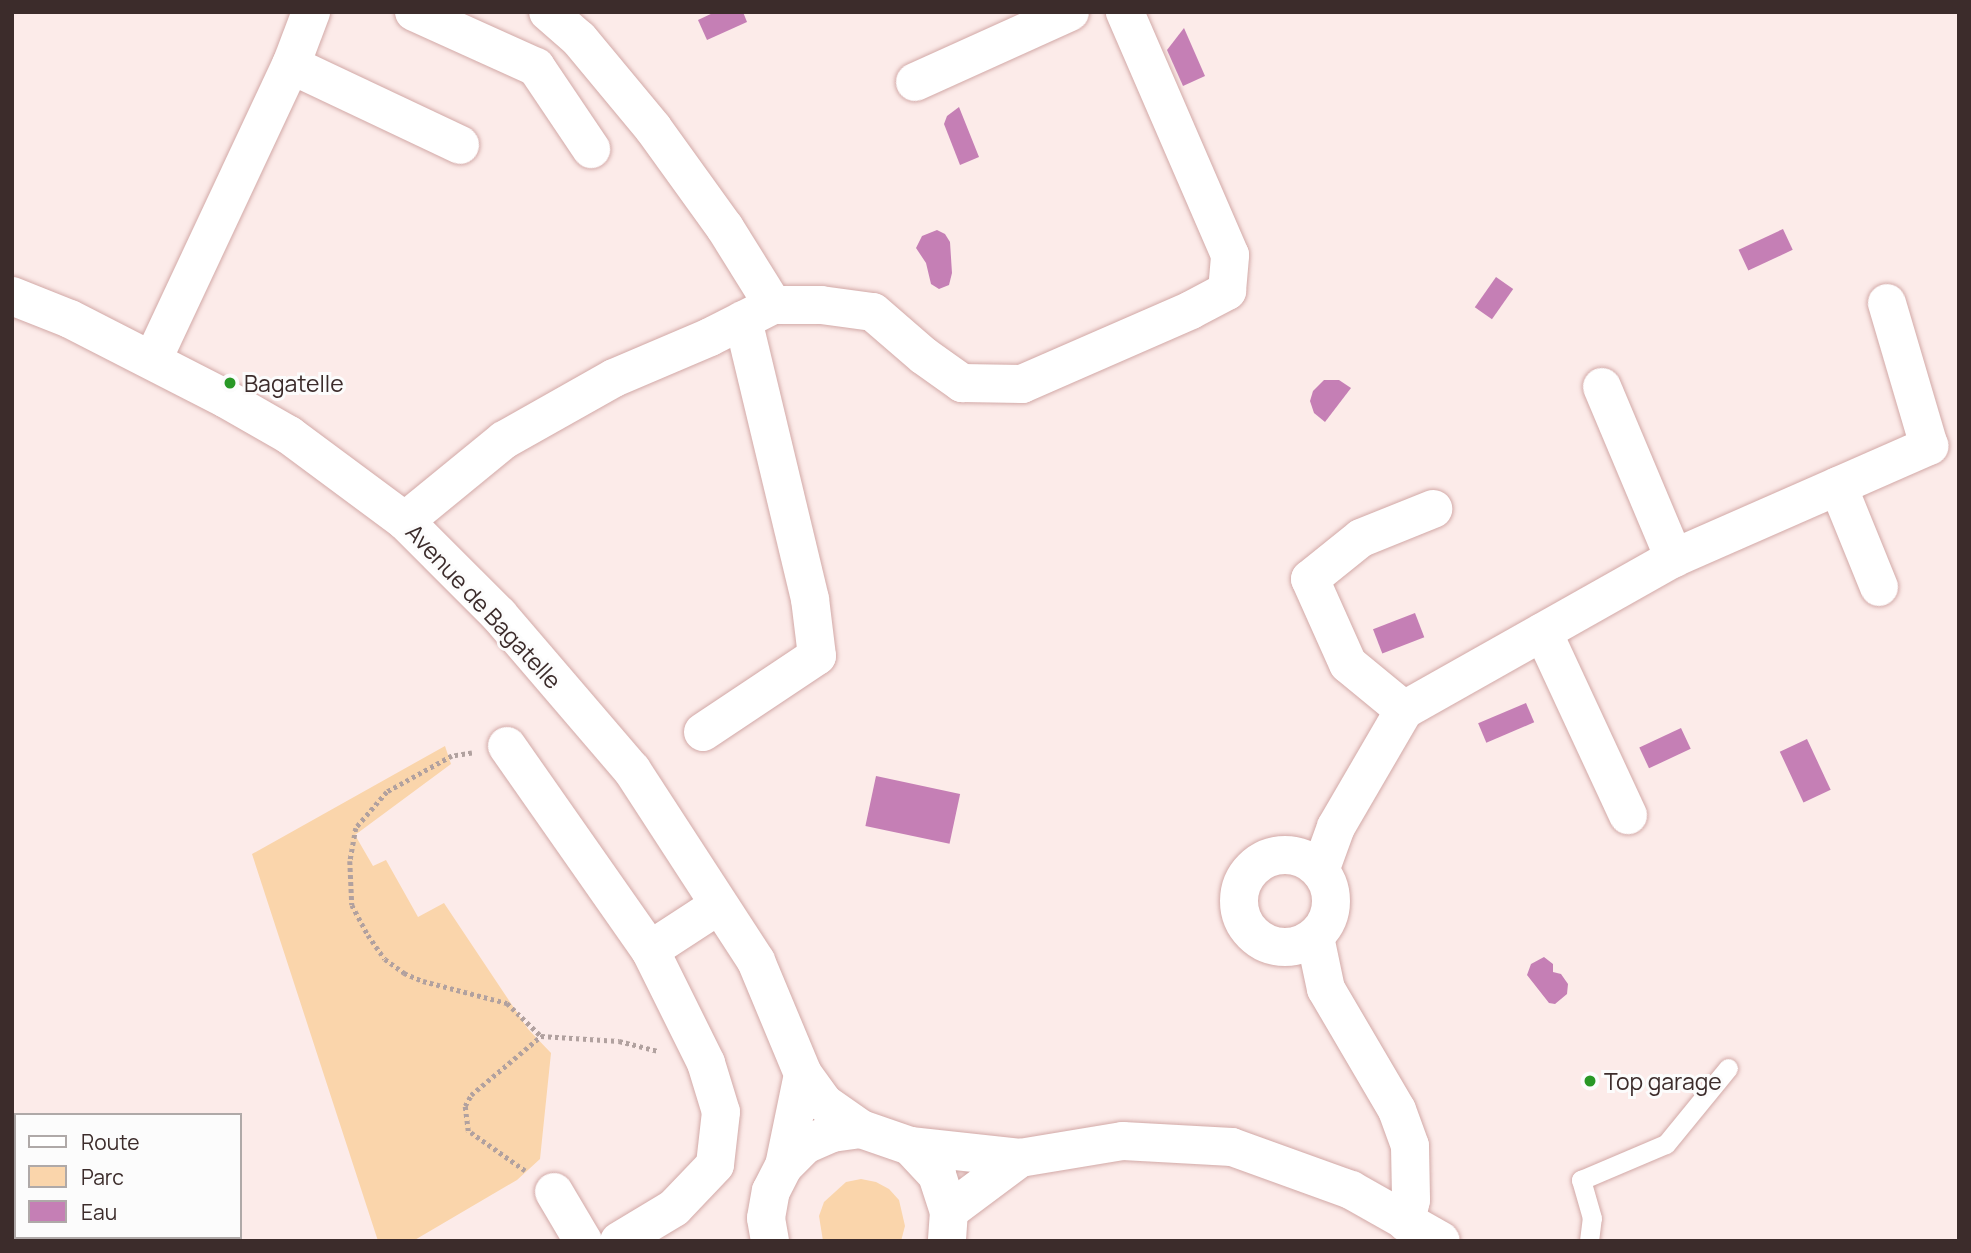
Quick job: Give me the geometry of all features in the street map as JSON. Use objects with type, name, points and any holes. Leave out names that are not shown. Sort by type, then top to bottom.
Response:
[{"type":"street","points":[[153,359],[291,65],[311,12]]},
{"type":"street","points":[[414,12],[536,67],[591,149]]},
{"type":"street","points":[[548,12],[579,39],[653,128],[725,228],[758,312],[810,598],[817,656],[703,732]]},
{"type":"street","points":[[915,82],[1070,12]]},
{"type":"street","points":[[405,521],[505,440],[614,378],[758,312],[821,305],[873,312],[924,356],[962,383],[1022,384],[1191,310],[1227,291],[1230,255],[1125,12]]},
{"type":"street","points":[[291,65],[460,145]]},
{"type":"street","name":"Avenue de Bagatelle","points":[[12,296],[70,319],[153,359],[289,435],[405,521],[499,615],[632,770],[756,961],[803,1074],[824,1103],[861,1129]]},
{"type":"street","points":[[1320,871],[1336,827],[1404,710],[1674,558],[1929,446],[1888,303]]},
{"type":"street","points":[[1602,387],[1674,558]]},
{"type":"street","points":[[1838,486],[1879,587]]},
{"type":"street","points":[[1404,710],[1348,664],[1310,579],[1361,538],[1433,509]]},
{"type":"street","points":[[1543,632],[1628,815]]},
{"type":"street","points":[[507,746],[650,950],[706,1063],[721,1112],[715,1165],[674,1208],[619,1241]]},
{"type":"street","points":[[1336,827],[1275,855],[1250,870],[1238,898],[1246,927],[1300,965],[1326,989],[1397,1110],[1410,1146],[1411,1200],[1406,1222]]},
{"type":"street","points":[[1269,945],[1293,946],[1315,937],[1330,912],[1331,898],[1320,871],[1300,857],[1275,855]]},
{"type":"street","points":[[650,950],[719,905]]},
{"type":"street","points":[[1315,937],[1326,989]]},
{"type":"street","points":[[758,1233],[771,1191],[784,1166],[803,1074]]},
{"type":"street","points":[[784,1166],[805,1145],[832,1133],[861,1129],[910,1146],[1020,1158],[1123,1140],[1232,1147],[1351,1190],[1441,1241]]},
{"type":"street","points":[[910,1146],[937,1175],[948,1226]]},
{"type":"street","points":[[948,1226],[1020,1158]]},
{"type":"street","points":[[554,1192],[583,1241]]},
{"type":"lane","points":[[1589,1241],[1592,1218],[1581,1180],[1666,1144],[1728,1068]]},
{"type":"path","points":[[507,746],[452,756],[387,792],[356,828],[350,861],[352,905],[386,959],[404,973],[423,981],[507,1003],[541,1036],[619,1041],[706,1063]]},
{"type":"path","points":[[541,1036],[471,1094],[465,1106],[468,1131],[554,1192]]},
{"type":"green space","points":[[445,746],[451,764],[355,835],[373,866],[386,860],[418,917],[444,903],[528,1029],[551,1053],[540,1159],[517,1180],[413,1241],[378,1241],[252,854]]},
{"type":"green space","points":[[861,1179],[876,1182],[889,1189],[899,1200],[905,1226],[901,1241],[823,1241],[819,1216],[824,1202],[846,1182]]},
{"type":"water","points":[[715,12],[743,12],[747,22],[707,40],[698,20]]},
{"type":"water","points":[[1184,28],[1205,76],[1183,86],[1167,50]]},
{"type":"water","points":[[959,107],[979,157],[960,165],[944,124],[947,116]]},
{"type":"water","points":[[1783,229],[1793,250],[1748,271],[1739,250]]},
{"type":"water","points":[[937,230],[945,234],[950,242],[952,273],[949,285],[939,289],[931,284],[926,263],[916,248],[922,236]]},
{"type":"water","points":[[1496,277],[1513,289],[1492,319],[1475,307]]},
{"type":"water","points":[[1324,380],[1339,380],[1351,388],[1325,422],[1314,413],[1310,401],[1313,391]]},
{"type":"water","points":[[1415,613],[1424,637],[1382,653],[1373,629]]},
{"type":"water","points":[[1526,703],[1534,722],[1486,743],[1478,723]]},
{"type":"water","points":[[1681,728],[1691,749],[1649,768],[1639,747]]},
{"type":"water","points":[[1807,739],[1831,790],[1803,802],[1780,752]]},
{"type":"water","points":[[876,776],[960,794],[950,844],[865,826]]},
{"type":"water","points":[[1544,957],[1553,964],[1553,972],[1561,974],[1568,984],[1567,994],[1555,1004],[1549,1003],[1527,975],[1531,964]]},
{"type":"place","name":"Bagatelle","points":[[230,383]]},
{"type":"place","name":"Top garage","points":[[1590,1081]]}]
